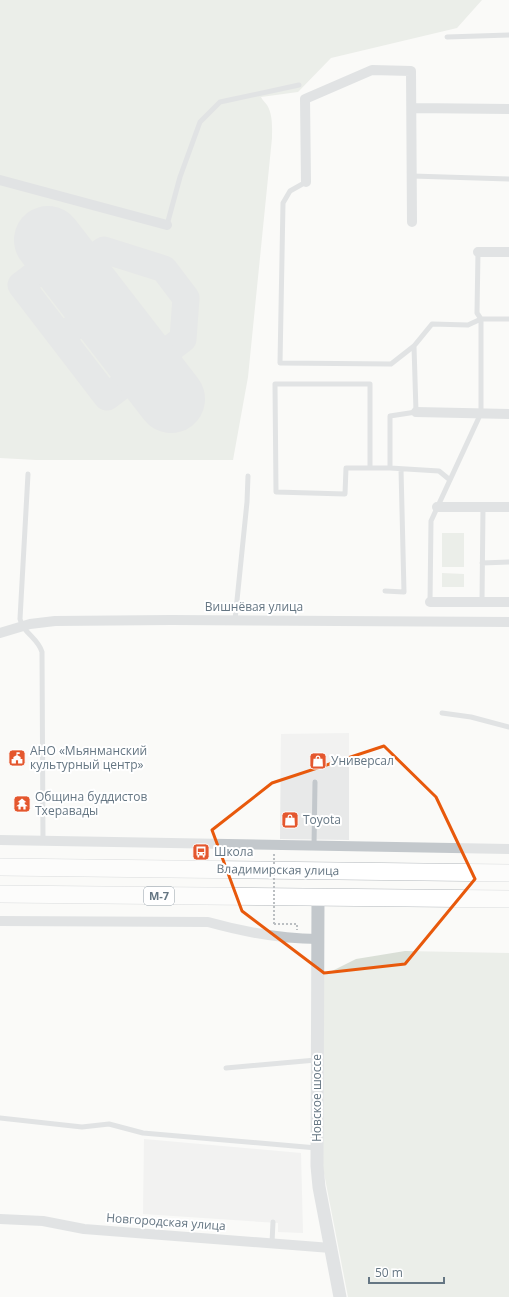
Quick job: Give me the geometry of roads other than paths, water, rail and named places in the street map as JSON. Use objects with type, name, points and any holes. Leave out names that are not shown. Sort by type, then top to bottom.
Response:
[{"type":"highway","name":"Владимирская улица","points":[[0,867],[509,873]]},
{"type":"highway","name":"М-7","points":[[0,894],[509,899]]},
{"type":"street","points":[[306,182],[305,99],[372,70],[411,71],[412,222]]},
{"type":"street","points":[[412,108],[509,109]]},
{"type":"street","points":[[0,180],[167,225]]},
{"type":"street","points":[[478,252],[509,252]]},
{"type":"street","points":[[416,412],[509,414]]},
{"type":"street","points":[[437,507],[482,507],[508,504]]},
{"type":"street","points":[[430,602],[509,602]]},
{"type":"street","name":"Вишнёвая улица","points":[[0,633],[22,626],[55,621],[235,620],[509,622]]},
{"type":"street","points":[[0,840],[509,849]]},
{"type":"street","name":"Новское шоссе","points":[[318,897],[317,1148],[319,1187],[340,1297]]},
{"type":"street","points":[[0,921],[208,922],[241,931],[272,936],[296,939],[318,939]]},
{"type":"street","name":"Новгородская улица","points":[[0,1219],[43,1221],[84,1229],[331,1248]]},
{"type":"lane","points":[[447,37],[509,35]]},
{"type":"lane","points":[[167,225],[180,177],[200,122],[220,102],[299,85]]},
{"type":"lane","points":[[412,176],[509,179]]},
{"type":"lane","points":[[306,182],[290,191],[283,203],[280,363],[391,364],[414,346],[432,324],[468,325],[481,319],[509,319]]},
{"type":"lane","points":[[430,602],[431,521],[481,414],[481,319],[477,313],[478,252]]},
{"type":"lane","points":[[390,468],[390,416],[416,412],[414,346]]},
{"type":"lane","points":[[370,468],[370,384],[275,384],[276,492],[345,494],[346,468],[370,468],[390,468],[439,471],[450,480]]},
{"type":"lane","points":[[385,591],[404,592],[401,469]]},
{"type":"lane","points":[[28,474],[20,619],[22,626],[40,646],[42,652],[43,840]]},
{"type":"lane","points":[[235,620],[247,502],[248,476]]},
{"type":"lane","points":[[482,507],[482,602]]},
{"type":"lane","points":[[482,563],[509,562]]},
{"type":"lane","points":[[442,713],[471,717],[509,727]]},
{"type":"lane","points":[[314,846],[315,782]]},
{"type":"lane","points":[[226,1068],[317,1060]]},
{"type":"lane","points":[[0,1118],[82,1127],[108,1124],[143,1133],[317,1148]]},
{"type":"lane","points":[[272,1243],[273,1222]]},
{"type":"place","name":"АНО «Мьянманский культурный центр»","points":[[17,758]]},
{"type":"place","name":"Универсал","points":[[318,761]]},
{"type":"place","name":"Община буддистов Тхеравады","points":[[22,804]]},
{"type":"place","name":"Toyota","points":[[290,820]]},
{"type":"place","name":"Школа","points":[[201,852]]}]
